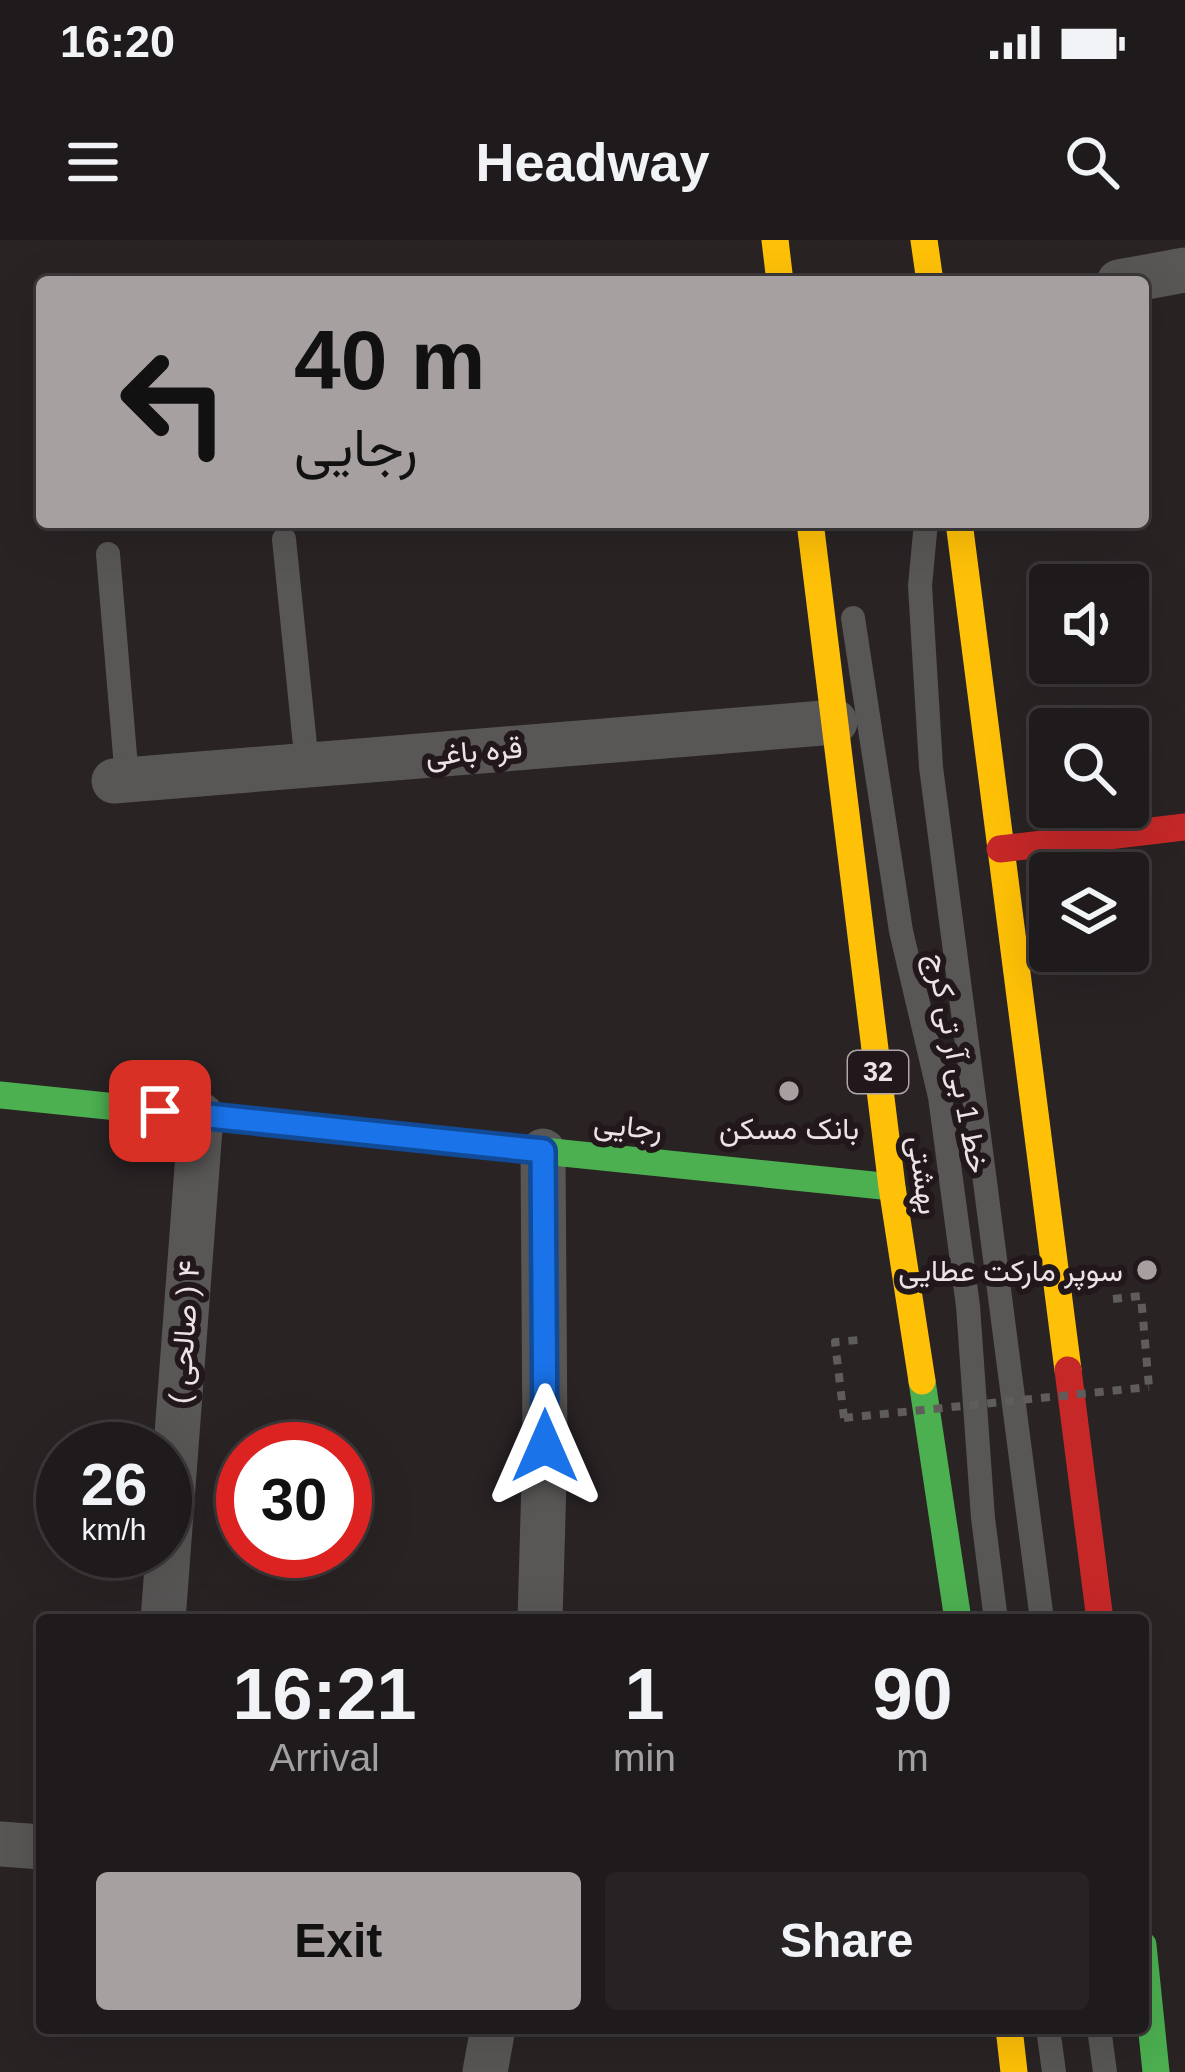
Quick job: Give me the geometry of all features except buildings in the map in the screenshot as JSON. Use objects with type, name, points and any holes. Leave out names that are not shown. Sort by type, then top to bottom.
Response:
[{"type":"main road","points":[[775,240],[779,276]]},
{"type":"main road","points":[[925,240],[929,276]]},
{"type":"main road","name":"بهشتی","points":[[811,528],[892,1187],[957,1614]]},
{"type":"main road","points":[[960,528],[1099,1614]]},
{"type":"main road","points":[[1000,849],[1185,827]]},
{"type":"main road","name":"رجایی","points":[[0,1095],[892,1187]]},
{"type":"main road","points":[[1149,1965],[1159,1998],[1156,2072]]},
{"type":"main road","points":[[1010,2034],[1013,2072]]},
{"type":"street","points":[[1149,277],[1185,270]]},
{"type":"street","name":"قره باغی","points":[[121,780],[835,722]]},
{"type":"street","name":"( صالحی ) ۴","points":[[163,1614],[201,1115]]},
{"type":"street","points":[[540,1614],[545,1446],[543,1151]]},
{"type":"street","points":[[0,1844],[36,1847]]},
{"type":"street","points":[[485,2072],[492,2034]]},
{"type":"lane","name":"خط 1 بی آر تی کرج","points":[[831,528],[856,630],[901,931],[940,1097],[968,1306],[983,1518],[995,1614]]},
{"type":"lane","name":"خط 1 بی آر تی کرج","points":[[925,528],[920,586],[931,767],[1041,1614]]},
{"type":"lane","points":[[284,538],[307,765]]},
{"type":"lane","points":[[108,554],[121,780]]},
{"type":"lane","points":[[1049,2034],[1054,2072]]},
{"type":"lane","points":[[1100,2034],[1105,2072]]},
{"type":"path","points":[[835,1342],[844,1418],[1149,1387],[1141,1296]]},
{"type":"traffic: fast","points":[[0,1095],[892,1187]]},
{"type":"traffic: fast","points":[[922,1381],[957,1614]]},
{"type":"traffic: fast","points":[[1149,2004],[1156,2072]]},
{"type":"traffic: slow","points":[[775,240],[779,276]]},
{"type":"traffic: slow","points":[[924,240],[929,276]]},
{"type":"traffic: slow","points":[[811,528],[892,1187],[922,1381]]},
{"type":"traffic: slow","points":[[960,528],[1068,1370]]},
{"type":"traffic: slow","points":[[1010,2034],[1014,2072]]},
{"type":"traffic: jam","points":[[1000,849],[1185,827]]},
{"type":"traffic: jam","points":[[1068,1370],[1099,1614]]},
{"type":"place","name":"بانک مسکن","points":[[789,1091]]},
{"type":"place","name":"سوپر مارکت عطایی","points":[[1147,1270]]},
{"type":"route","points":[[160,1111],[543,1151],[545,1446]]}]
